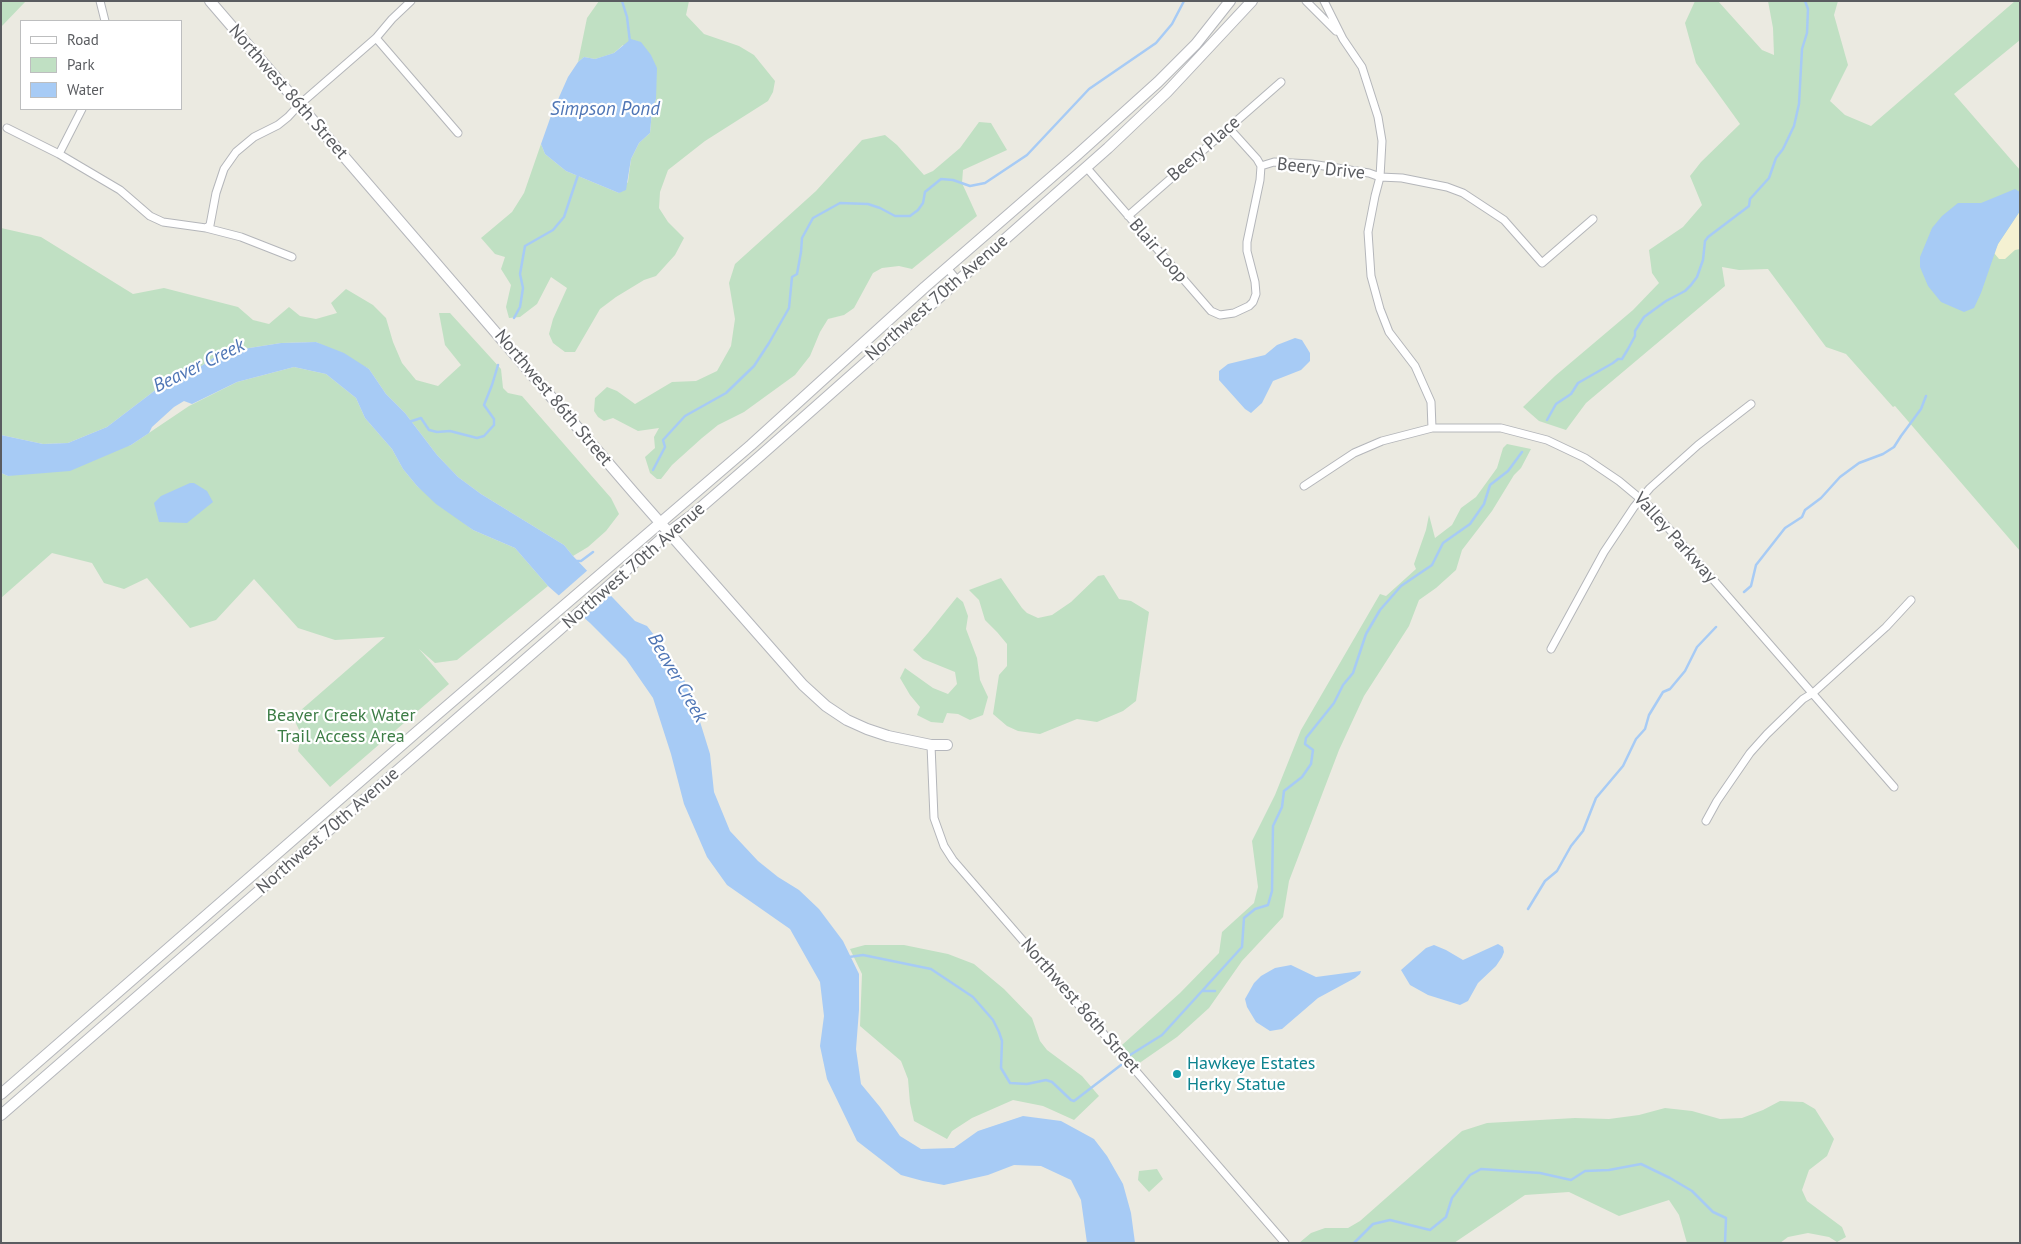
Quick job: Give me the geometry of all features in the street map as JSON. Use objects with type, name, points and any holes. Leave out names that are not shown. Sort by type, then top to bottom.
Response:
[{"type":"main road","name":"Northwest 86th Street","points":[[210,1],[790,671],[826,706],[846,720],[888,736],[931,745],[946,745]]},
{"type":"main road","name":"Northwest 70th Avenue","points":[[1,1094],[419,730],[751,445],[947,268],[1158,82],[1196,44],[1230,1]]},
{"type":"main road","name":"Northwest 70th Avenue","points":[[1,1115],[558,631],[669,532],[692,515],[760,456],[1086,167],[1160,98],[1252,1]]},
{"type":"street","points":[[100,1],[104,20]]},
{"type":"street","points":[[206,228],[210,225],[216,193],[224,169],[236,152],[254,137],[278,125],[288,117],[299,105],[376,38],[411,1]]},
{"type":"street","points":[[1306,1],[1343,38]]},
{"type":"street","points":[[1324,1],[1343,38],[1362,67],[1371,92],[1382,141],[1380,177],[1368,232],[1371,276],[1380,309],[1390,332],[1414,366],[1431,402],[1432,428]]},
{"type":"street","points":[[376,38],[458,133]]},
{"type":"street","name":"Beery Place","points":[[1128,216],[1281,82]]},
{"type":"street","points":[[59,154],[81,110]]},
{"type":"street","points":[[7,128],[59,154],[120,190],[150,216],[163,222],[206,228],[241,238],[292,257]]},
{"type":"street","points":[[1229,128],[1261,166]]},
{"type":"street","name":"Beery Drive","points":[[1261,166],[1274,162],[1311,164],[1447,187],[1464,194],[1504,220],[1542,263],[1594,219]]},
{"type":"street","name":"Blair Loop","points":[[1086,167],[1211,311],[1220,315],[1241,310],[1253,302],[1256,294],[1247,251],[1247,242],[1260,180],[1261,166]]},
{"type":"street","points":[[947,268],[957,280]]},
{"type":"street","points":[[1552,648],[1604,552],[1634,507],[1662,475],[1751,404]]},
{"type":"street","name":"Valley Parkway","points":[[1304,486],[1354,453],[1382,441],[1432,428],[1501,428],[1547,440],[1585,458],[1602,468],[1649,506],[1894,787]]},
{"type":"street","points":[[1706,821],[1717,801],[1750,753],[1802,699],[1813,693],[1886,627],[1911,600]]},
{"type":"street","name":"Northwest 86th Street","points":[[931,745],[934,818],[944,846],[953,860],[1285,1243]]},
{"type":"green space","points":[[1,1],[26,1],[1,27]]},
{"type":"green space","points":[[599,1],[689,1],[686,15],[704,34],[739,46],[754,55],[775,81],[773,92],[768,101],[705,141],[668,170],[660,192],[659,208],[668,222],[684,238],[675,255],[656,276],[644,280],[600,309],[575,352],[565,352],[553,343],[549,334],[553,319],[567,288],[551,277],[537,304],[520,317],[509,318],[506,307],[511,285],[501,269],[505,257],[495,254],[481,238],[512,212],[524,193],[541,144],[545,154],[566,171],[619,193],[628,182],[631,159],[639,143],[650,133],[652,111],[656,99],[656,84],[623,45],[614,53],[595,59],[584,57],[578,62],[587,18]]},
{"type":"green space","points":[[1695,1],[1718,1],[1762,50],[1774,55],[1773,28],[1768,1],[1838,1],[1834,15],[1848,65],[1830,101],[1845,115],[1871,126],[2015,1],[2020,1],[2020,40],[1954,94],[2020,170],[2020,551],[1895,406],[1893,407],[1846,354],[1826,347],[1768,269],[1739,270],[1722,267],[1725,286],[1586,403],[1566,430],[1539,421],[1523,407],[1555,376],[1633,310],[1659,283],[1652,273],[1649,250],[1683,227],[1702,205],[1690,176],[1701,162],[1740,124],[1696,63],[1685,23]]},
{"type":"green space","points":[[979,122],[991,123],[1007,150],[963,170],[962,183],[977,216],[912,269],[899,266],[882,268],[873,273],[854,308],[844,315],[828,319],[820,332],[810,356],[795,375],[744,412],[718,425],[672,465],[661,479],[657,479],[650,473],[645,457],[655,448],[654,437],[659,428],[638,431],[613,418],[604,421],[598,417],[594,411],[595,398],[607,387],[617,391],[635,404],[672,382],[696,381],[717,371],[731,346],[735,319],[729,283],[735,264],[816,191],[862,140],[885,135],[897,145],[924,175],[933,171],[960,148]]},
{"type":"green space","points":[[1,228],[41,237],[133,294],[164,288],[238,307],[253,320],[269,324],[289,307],[300,316],[316,319],[337,313],[331,303],[346,289],[373,305],[386,318],[402,363],[416,380],[438,386],[461,365],[445,345],[439,313],[450,313],[501,369],[503,388],[508,393],[522,396],[611,498],[619,514],[606,531],[588,547],[573,556],[564,545],[481,494],[458,477],[437,455],[405,413],[386,394],[369,369],[316,342],[281,343],[243,349],[213,358],[184,378],[166,382],[107,427],[68,443],[43,444],[1,435]]},
{"type":"green space","name":"Beaver Creek Water Trail Access Area","points":[[294,367],[326,374],[356,398],[365,418],[392,449],[403,469],[417,486],[473,530],[515,548],[548,586],[457,660],[435,663],[419,649],[449,684],[330,787],[298,751],[301,734],[293,717],[385,637],[335,640],[298,628],[254,579],[216,620],[190,628],[147,578],[124,589],[104,583],[92,563],[52,553],[1,598],[1,473],[8,476],[131,445],[189,406],[237,382]]},
{"type":"green space","points":[[1507,444],[1531,449],[1521,468],[1514,475],[1492,511],[1462,550],[1456,570],[1419,600],[1409,626],[1364,696],[1339,750],[1289,881],[1283,917],[1242,961],[1209,1008],[1177,1037],[1138,1064],[1122,1045],[1180,993],[1219,953],[1222,932],[1254,903],[1258,887],[1252,841],[1275,795],[1301,730],[1380,594],[1386,596],[1416,569],[1414,564],[1426,530],[1429,515],[1435,538],[1452,525],[1461,508],[1476,497],[1497,468],[1503,448]]},
{"type":"green space","points":[[1104,575],[1119,599],[1131,601],[1149,612],[1136,701],[1123,711],[1097,722],[1077,719],[1040,734],[1018,731],[1007,726],[993,714],[999,675],[1007,666],[1007,644],[985,620],[979,600],[969,590],[1001,578],[1022,608],[1027,613],[1038,618],[1052,615],[1071,602],[1098,576]]},
{"type":"green space","points":[[957,597],[963,602],[968,616],[966,629],[977,658],[980,680],[988,697],[983,715],[970,720],[958,714],[947,713],[943,723],[931,722],[917,715],[920,707],[900,678],[905,668],[933,688],[948,694],[957,684],[955,672],[923,659],[913,650]]},
{"type":"green space","points":[[865,945],[904,945],[948,954],[974,964],[1004,989],[1032,1018],[1040,1041],[1047,1050],[1082,1076],[1099,1096],[1074,1120],[1043,1106],[1013,1100],[972,1118],[952,1131],[947,1139],[914,1121],[908,1079],[901,1061],[860,1026],[862,974],[850,949]]},
{"type":"green space","points":[[1780,1101],[1803,1102],[1815,1109],[1834,1139],[1827,1156],[1809,1170],[1802,1190],[1807,1201],[1842,1227],[1846,1237],[1837,1242],[1829,1237],[1808,1233],[1788,1237],[1780,1243],[1687,1243],[1679,1215],[1669,1200],[1619,1216],[1569,1192],[1525,1195],[1454,1243],[1299,1243],[1311,1233],[1325,1228],[1348,1228],[1360,1221],[1462,1131],[1487,1123],[1575,1118],[1609,1119],[1639,1115],[1665,1108],[1692,1111],[1720,1119],[1742,1118]]},
{"type":"green space","points":[[1157,1169],[1163,1179],[1149,1192],[1138,1180],[1139,1171]]},
{"type":"sand","points":[[2020,211],[2020,249],[2015,250],[2005,259],[1999,259],[1994,253]]},
{"type":"water","name":"Simpson Pond","points":[[631,39],[641,42],[651,55],[657,68],[656,99],[652,111],[650,133],[639,143],[631,159],[626,190],[619,193],[566,171],[545,154],[541,144],[568,77],[578,62],[584,57],[595,59],[614,53]]},
{"type":"water","points":[[2015,189],[2020,192],[2020,211],[1998,244],[1974,308],[1964,312],[1941,302],[1928,286],[1920,267],[1920,257],[1932,228],[1942,216],[1958,203],[1981,203]]},
{"type":"water","points":[[1295,338],[1302,340],[1310,353],[1310,361],[1301,370],[1273,381],[1262,403],[1251,413],[1245,409],[1219,380],[1219,371],[1228,364],[1265,355],[1277,345]]},
{"type":"water","name":"Beaver Creek","points":[[316,342],[344,353],[369,369],[386,394],[405,413],[437,455],[458,477],[481,494],[564,545],[635,621],[647,626],[658,640],[683,677],[697,712],[710,754],[714,792],[730,831],[758,861],[778,877],[799,890],[819,909],[843,941],[859,974],[856,1049],[861,1084],[900,1136],[921,1149],[954,1148],[978,1131],[1023,1116],[1061,1121],[1094,1139],[1107,1156],[1123,1184],[1131,1213],[1135,1243],[1087,1243],[1081,1200],[1071,1180],[1041,1166],[1014,1165],[988,1175],[944,1185],[901,1175],[857,1141],[827,1079],[820,1046],[824,1016],[820,982],[790,929],[727,885],[707,857],[684,804],[671,754],[653,698],[626,659],[590,623],[548,586],[515,548],[473,530],[436,504],[417,486],[403,469],[392,449],[365,418],[356,398],[326,374],[294,367],[237,382],[192,404],[184,401],[174,407],[152,427],[149,433],[131,445],[70,471],[8,476],[1,473],[1,435],[43,444],[68,443],[107,427],[166,382],[184,378],[213,358],[243,349],[281,343]]},
{"type":"water","points":[[194,483],[207,491],[213,502],[187,523],[159,522],[154,503],[161,496]]},
{"type":"water","points":[[1498,944],[1503,947],[1502,957],[1496,966],[1478,983],[1468,1001],[1460,1005],[1428,995],[1410,985],[1401,970],[1426,948],[1434,945],[1463,960]]},
{"type":"water","points":[[1291,965],[1316,977],[1361,971],[1355,978],[1318,998],[1282,1029],[1270,1031],[1256,1022],[1247,1007],[1245,999],[1254,983],[1261,976],[1275,968]]},
{"type":"pier","points":[[589,569],[612,593],[582,619],[557,597]]},
{"type":"waterway","points":[[622,1],[627,17],[630,42]]},
{"type":"waterway","points":[[653,470],[665,447],[663,440],[685,416],[726,393],[754,366],[769,343],[789,308],[792,277],[797,274],[802,238],[813,218],[840,203],[868,204],[895,216],[910,216],[923,203],[925,192],[941,179],[953,180],[970,186],[985,183],[1027,155],[1089,89],[1156,43],[1172,24],[1184,1]]},
{"type":"waterway","points":[[1547,420],[1556,404],[1571,394],[1578,383],[1618,359],[1622,359],[1644,317],[1666,301],[1685,291],[1691,285],[1697,277],[1703,260],[1705,241],[1749,206],[1750,199],[1769,178],[1776,158],[1783,149],[1794,126],[1799,104],[1802,49],[1807,33],[1808,9],[1805,1]]},
{"type":"waterway","points":[[514,318],[520,307],[523,288],[520,274],[525,246],[553,230],[564,217],[578,175]]},
{"type":"waterway","points":[[409,422],[421,418],[429,430],[437,432],[450,431],[477,438],[484,436],[494,425],[494,419],[484,405],[498,365]]},
{"type":"waterway","points":[[1744,592],[1751,586],[1756,565],[1785,528],[1802,517],[1805,510],[1821,498],[1840,477],[1859,463],[1883,454],[1894,447],[1921,409],[1926,396]]},
{"type":"waterway","points":[[1130,1055],[1162,1035],[1242,947],[1244,918],[1255,909],[1268,905],[1272,891],[1273,826],[1282,807],[1284,791],[1302,777],[1311,764],[1313,750],[1305,744],[1306,738],[1334,703],[1343,685],[1353,673],[1366,634],[1380,610],[1401,586],[1432,565],[1443,543],[1470,524],[1484,504],[1490,485],[1508,471],[1522,452]]},
{"type":"waterway","points":[[575,561],[581,561],[593,552]]},
{"type":"waterway","points":[[1528,909],[1545,881],[1557,871],[1571,846],[1583,831],[1596,798],[1623,766],[1636,739],[1645,729],[1649,715],[1663,692],[1670,689],[1685,671],[1697,647],[1716,627]]},
{"type":"waterway","points":[[849,957],[863,955],[931,969],[973,997],[993,1020],[999,1032],[1002,1041],[1001,1068],[1010,1083],[1027,1084],[1046,1080],[1052,1082],[1074,1101],[1121,1065]]},
{"type":"waterway","points":[[1202,991],[1215,991]]},
{"type":"waterway","points":[[1354,1243],[1373,1224],[1390,1220],[1430,1230],[1446,1217],[1452,1198],[1470,1175],[1481,1169],[1540,1173],[1571,1180],[1585,1171],[1609,1170],[1641,1164],[1692,1191],[1713,1212],[1726,1218],[1725,1243]]},
{"type":"place","name":"Hawkeye Estates Herky Statue","points":[[1177,1074]]}]
